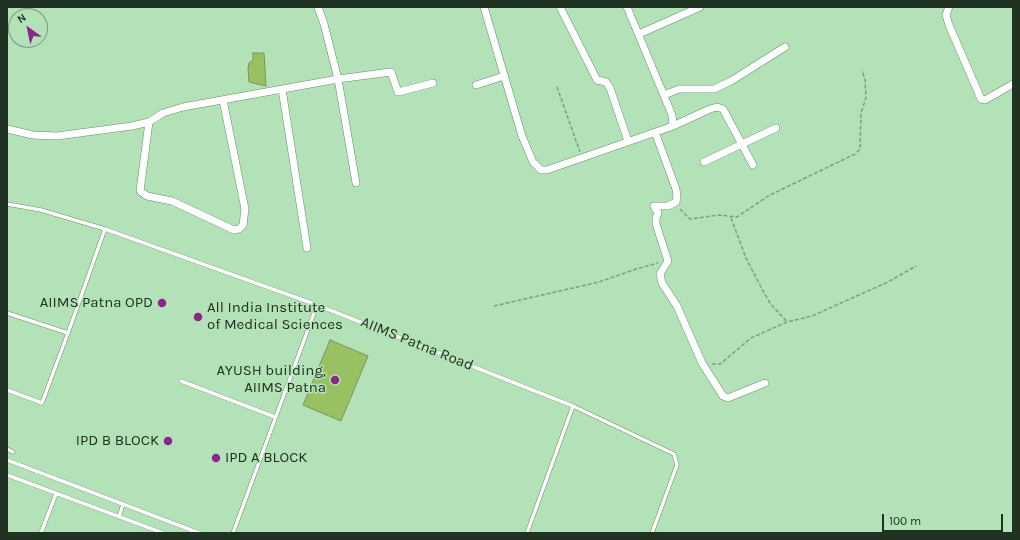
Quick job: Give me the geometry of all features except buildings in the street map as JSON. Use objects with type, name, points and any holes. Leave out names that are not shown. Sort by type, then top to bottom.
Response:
[{"type":"street","points":[[318,7],[324,24],[338,79],[356,183]]},
{"type":"street","points":[[484,7],[522,136],[536,167],[541,170],[547,170],[673,126],[718,107],[726,114],[753,165]]},
{"type":"street","points":[[560,7],[597,80],[606,82],[609,85],[628,141]]},
{"type":"street","points":[[628,7],[672,116],[673,126]]},
{"type":"street","points":[[640,34],[700,7]]},
{"type":"street","points":[[949,7],[946,16],[949,26],[981,100],[985,100],[1013,84]]},
{"type":"street","points":[[664,96],[679,89],[714,89],[731,81],[785,47]]},
{"type":"street","points":[[7,129],[33,135],[57,136],[132,126],[149,122],[172,110],[338,79],[391,72],[398,92],[433,83]]},
{"type":"street","points":[[476,85],[504,76]]},
{"type":"street","points":[[282,89],[308,248]]},
{"type":"street","points":[[149,122],[140,191],[147,196],[172,201],[234,230],[239,229],[243,225],[245,208],[223,100]]},
{"type":"street","points":[[704,162],[776,128]]},
{"type":"street","points":[[655,132],[676,189],[676,202],[668,206],[654,206],[658,213],[656,224],[668,261],[660,274],[662,283],[677,306],[702,363],[722,396],[728,398],[766,383]]},
{"type":"lane","name":"AIIMS Patna Road","points":[[7,204],[41,210],[106,229],[317,305],[573,406],[674,454],[677,465],[652,533]]},
{"type":"lane","points":[[7,390],[42,403],[106,229]]},
{"type":"lane","points":[[233,533],[317,305]]},
{"type":"lane","points":[[7,313],[68,333]]},
{"type":"lane","points":[[181,381],[275,417]]},
{"type":"lane","points":[[528,533],[573,406]]},
{"type":"lane","points":[[7,449],[13,452]]},
{"type":"lane","points":[[7,460],[199,533]]},
{"type":"lane","points":[[7,475],[163,533]]},
{"type":"lane","points":[[41,533],[56,494]]},
{"type":"lane","points":[[119,517],[123,504]]},
{"type":"path","points":[[676,202],[684,214],[690,219],[719,215],[731,218],[737,217],[763,199],[855,154],[860,149],[861,113],[866,94],[865,80],[862,70]]},
{"type":"path","points":[[557,87],[582,157]]},
{"type":"path","points":[[731,218],[746,258],[763,291],[770,303],[787,322]]},
{"type":"path","points":[[494,306],[599,282],[636,269],[668,261]]},
{"type":"path","points":[[702,363],[720,364],[751,338],[787,322],[812,316],[888,282],[916,266]]},
{"type":"place","name":"AIIMS Patna OPD","points":[[162,303]]},
{"type":"place","name":"All India Institute of Medical Sciences","points":[[198,317]]},
{"type":"place","name":"AYUSH building, AIIMS Patna","points":[[335,380]]},
{"type":"place","name":"IPD B BLOCK","points":[[168,441]]},
{"type":"place","name":"IPD A BLOCK","points":[[216,458]]}]
